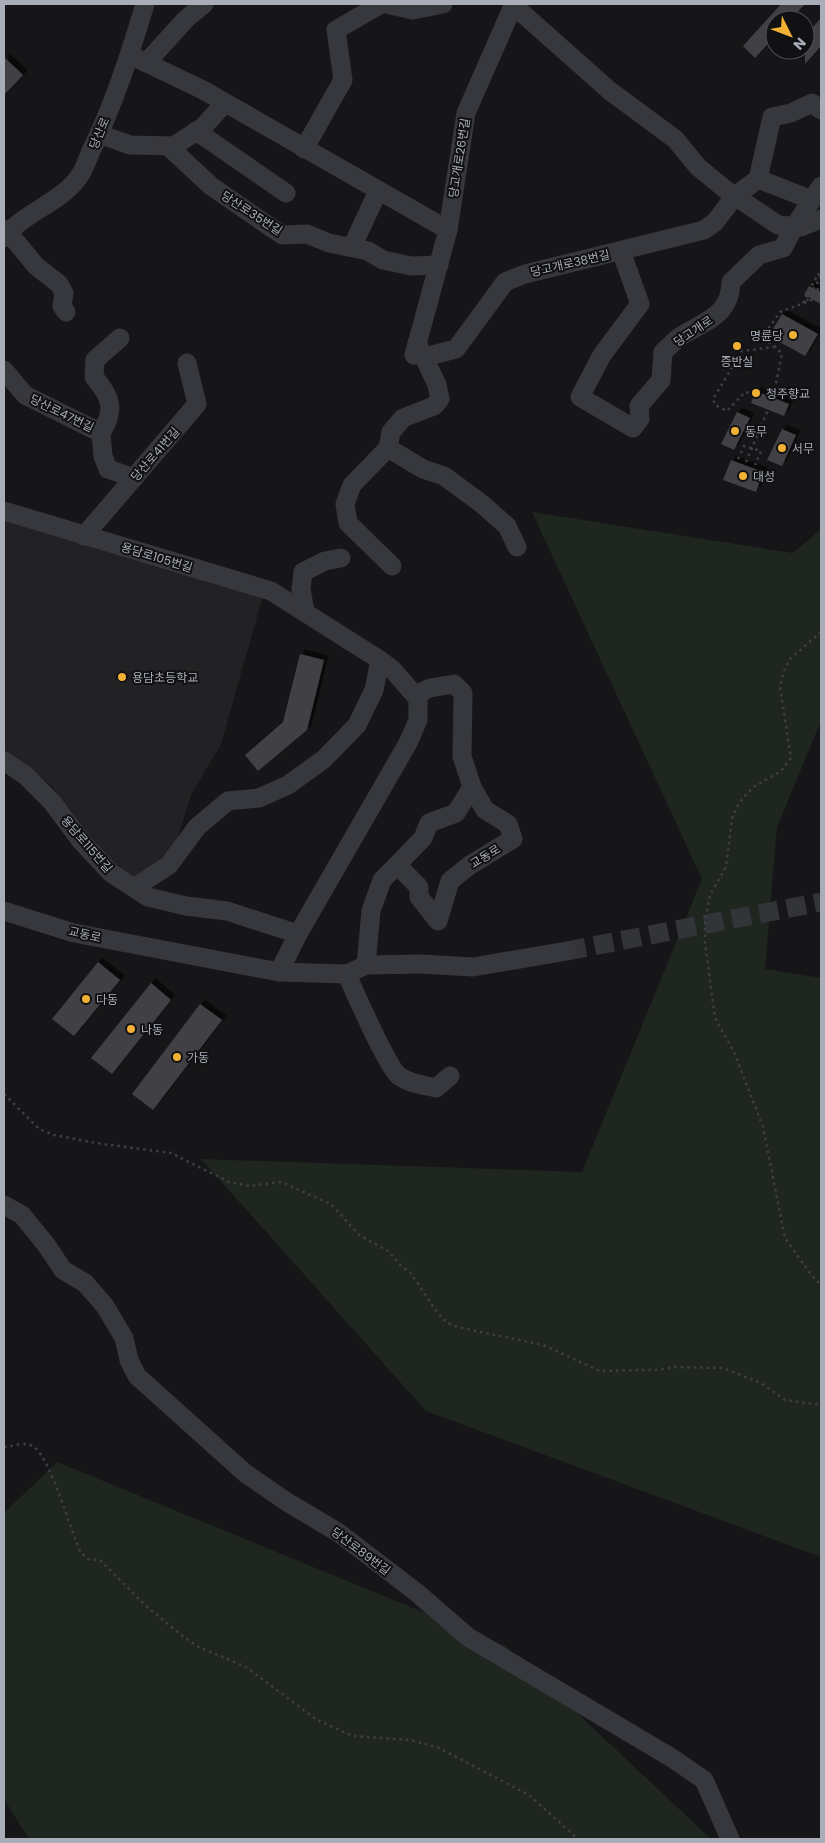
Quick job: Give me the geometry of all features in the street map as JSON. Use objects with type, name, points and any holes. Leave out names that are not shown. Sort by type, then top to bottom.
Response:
[{"type":"street","name":"당산로","points":[[66,312],[62,306],[64,293],[59,284],[36,266],[5,233],[45,206],[78,179],[138,59],[145,4]]},
{"type":"street","points":[[204,4],[138,59],[225,103],[448,230]]},
{"type":"street","points":[[304,149],[343,80],[336,30],[382,4]]},
{"type":"street","points":[[386,4],[413,10],[443,4]]},
{"type":"street","points":[[514,4],[610,91],[675,139],[698,166],[735,196],[778,225],[801,227],[821,218]]},
{"type":"street","name":"당고개로26번길","points":[[418,352],[448,230],[466,113],[514,4]]},
{"type":"street","points":[[100,134],[130,145],[171,146],[196,131],[225,103]]},
{"type":"street","points":[[735,196],[758,179],[772,117],[792,113],[812,103],[821,110]]},
{"type":"street","points":[[196,131],[286,193]]},
{"type":"street","name":"당산로35번길","points":[[171,146],[211,186],[282,235],[307,234],[329,243],[352,246],[368,251],[383,260],[411,266],[439,265]]},
{"type":"street","points":[[758,179],[817,193],[794,227]]},
{"type":"street","points":[[352,246],[378,191]]},
{"type":"street","name":"당고개로38번길","points":[[418,352],[456,349],[505,282],[524,274],[704,230],[715,222],[735,196]]},
{"type":"street","name":"당고개로","points":[[620,251],[640,304],[602,355],[580,397],[633,428],[640,419],[639,406],[661,380],[663,352],[680,337],[705,325],[714,317],[730,297],[731,282],[759,255],[783,248],[794,227]]},
{"type":"street","name":"당산로47번길","points":[[120,338],[95,360],[94,377],[106,391],[110,406],[109,421],[101,433],[103,456],[108,469],[134,478]]},
{"type":"street","points":[[392,566],[348,523],[345,504],[352,485],[388,448],[391,432],[403,418],[434,406],[440,399],[437,386],[418,352]]},
{"type":"street","name":"당산로41번길","points":[[84,536],[197,404],[187,362]]},
{"type":"street","name":"당산로47번길","points":[[4,370],[25,395],[101,433]]},
{"type":"street","points":[[388,448],[423,469],[444,476],[474,498],[507,526],[518,547]]},
{"type":"street","name":"용담로105번길","points":[[4,511],[272,591],[392,668],[418,699],[418,720],[408,743],[298,934],[279,972]]},
{"type":"street","points":[[305,612],[301,589],[303,572],[325,561],[341,558]]},
{"type":"street","points":[[134,888],[169,865],[197,826],[228,802],[259,798],[288,785],[324,759],[357,725],[374,690],[380,660]]},
{"type":"street","points":[[366,965],[371,911],[382,880],[423,838],[429,822],[456,813],[472,787],[462,756],[463,693],[454,684],[430,688],[414,695]]},
{"type":"street","name":"용담로115번길","points":[[4,761],[25,775],[52,802],[81,841],[110,873],[148,897],[186,906],[227,911],[298,934]]},
{"type":"street","name":"교동로","points":[[397,865],[419,887],[419,897],[438,921],[450,881],[513,839],[508,824],[485,810],[472,787]]},
{"type":"street","name":"교동로","points":[[4,911],[74,932],[279,972],[347,974],[366,965],[421,964],[473,967],[567,951]]},
{"type":"street","points":[[347,974],[361,1008],[398,1076],[417,1084],[436,1088],[450,1076]]},
{"type":"street","name":"당산로89번길","points":[[4,1205],[22,1215],[63,1270],[85,1283],[105,1306],[124,1338],[129,1360],[137,1376],[207,1440],[245,1473],[286,1502],[339,1533],[416,1592],[468,1637],[672,1758],[704,1780],[730,1839]]},
{"type":"path","points":[[802,303],[820,275]]},
{"type":"path","points":[[807,302],[820,275]]},
{"type":"path","points":[[746,462],[773,398],[782,354],[776,347],[765,340],[765,333],[770,323],[780,312],[812,300],[821,283]]},
{"type":"path","points":[[754,394],[744,392],[726,411],[715,405],[713,399],[742,351],[776,347]]},
{"type":"path","points":[[738,459],[744,446],[761,451],[755,465]]},
{"type":"path","points":[[821,632],[790,659],[783,674],[780,687],[791,758],[781,770],[752,788],[740,803],[732,818],[726,867],[710,895],[705,920],[715,1018],[734,1052],[763,1127],[785,1238],[812,1276],[821,1284]]},
{"type":"path","points":[[4,1094],[39,1129],[54,1135],[115,1146],[171,1153],[229,1182],[250,1186],[281,1182],[331,1204],[359,1235],[388,1251],[402,1267],[410,1272],[437,1312],[446,1322],[457,1327],[543,1345],[600,1372],[675,1367],[723,1368],[761,1382],[785,1400],[821,1405]]},
{"type":"path","points":[[4,1447],[24,1444],[34,1446],[43,1459],[60,1495],[81,1553],[88,1559],[100,1560],[146,1606],[184,1638],[199,1647],[246,1667],[317,1720],[338,1730],[353,1736],[410,1740],[437,1747],[508,1782],[537,1801],[578,1839]]},
{"type":"shaded area","points":[[532,512],[793,553],[821,529],[821,721],[777,827],[765,969],[821,978],[821,1557],[426,1411],[201,1159],[582,1172],[702,879]]},
{"type":"shaded area","name":"용담초등학교","points":[[4,519],[263,596],[221,744],[191,795],[176,843],[141,879],[115,868],[74,818],[51,785],[4,754]]},
{"type":"shaded area","points":[[57,1462],[506,1646],[711,1839],[29,1839],[4,1799],[4,1513]]},
{"type":"building","points":[[781,4],[805,4],[799,10],[776,10]]},
{"type":"building","points":[[821,18],[821,46],[815,53],[815,25]]},
{"type":"building","points":[[765,22],[765,47],[755,58],[743,46]]},
{"type":"building","points":[[4,57],[23,75],[4,95]]},
{"type":"building","points":[[809,286],[821,292],[821,304],[804,295]]},
{"type":"building","name":"명륜당","points":[[782,314],[818,334],[805,356],[769,336]]},
{"type":"building","points":[[756,391],[789,404],[784,416],[751,403]]},
{"type":"building","name":"동무","points":[[737,412],[750,418],[734,450],[721,444]]},
{"type":"building","name":"서무","points":[[782,429],[796,435],[782,466],[767,460]]},
{"type":"building","name":"대성","points":[[731,460],[763,472],[756,492],[723,480]]},
{"type":"building","points":[[300,654],[324,660],[307,730],[258,771],[245,755],[283,722]]},
{"type":"building","name":"다동","points":[[98,962],[120,980],[74,1036],[52,1019]]},
{"type":"building","name":"나동","points":[[151,983],[171,1000],[112,1074],[91,1058]]},
{"type":"building","name":"가동","points":[[200,1004],[222,1020],[153,1110],[132,1094]]},
{"type":"tunnel","points":[[567,951],[821,902]]},
{"type":"place","name":"명륜당","points":[[793,335]]},
{"type":"place","name":"증반실","points":[[737,346]]},
{"type":"place","name":"청주향교","points":[[756,393]]},
{"type":"place","name":"동무","points":[[735,431]]},
{"type":"place","name":"서무","points":[[782,448]]},
{"type":"place","name":"대성","points":[[743,476]]},
{"type":"place","name":"용담초등학교","points":[[122,677]]},
{"type":"place","name":"다동","points":[[86,999]]},
{"type":"place","name":"나동","points":[[131,1029]]},
{"type":"place","name":"가동","points":[[177,1057]]}]
